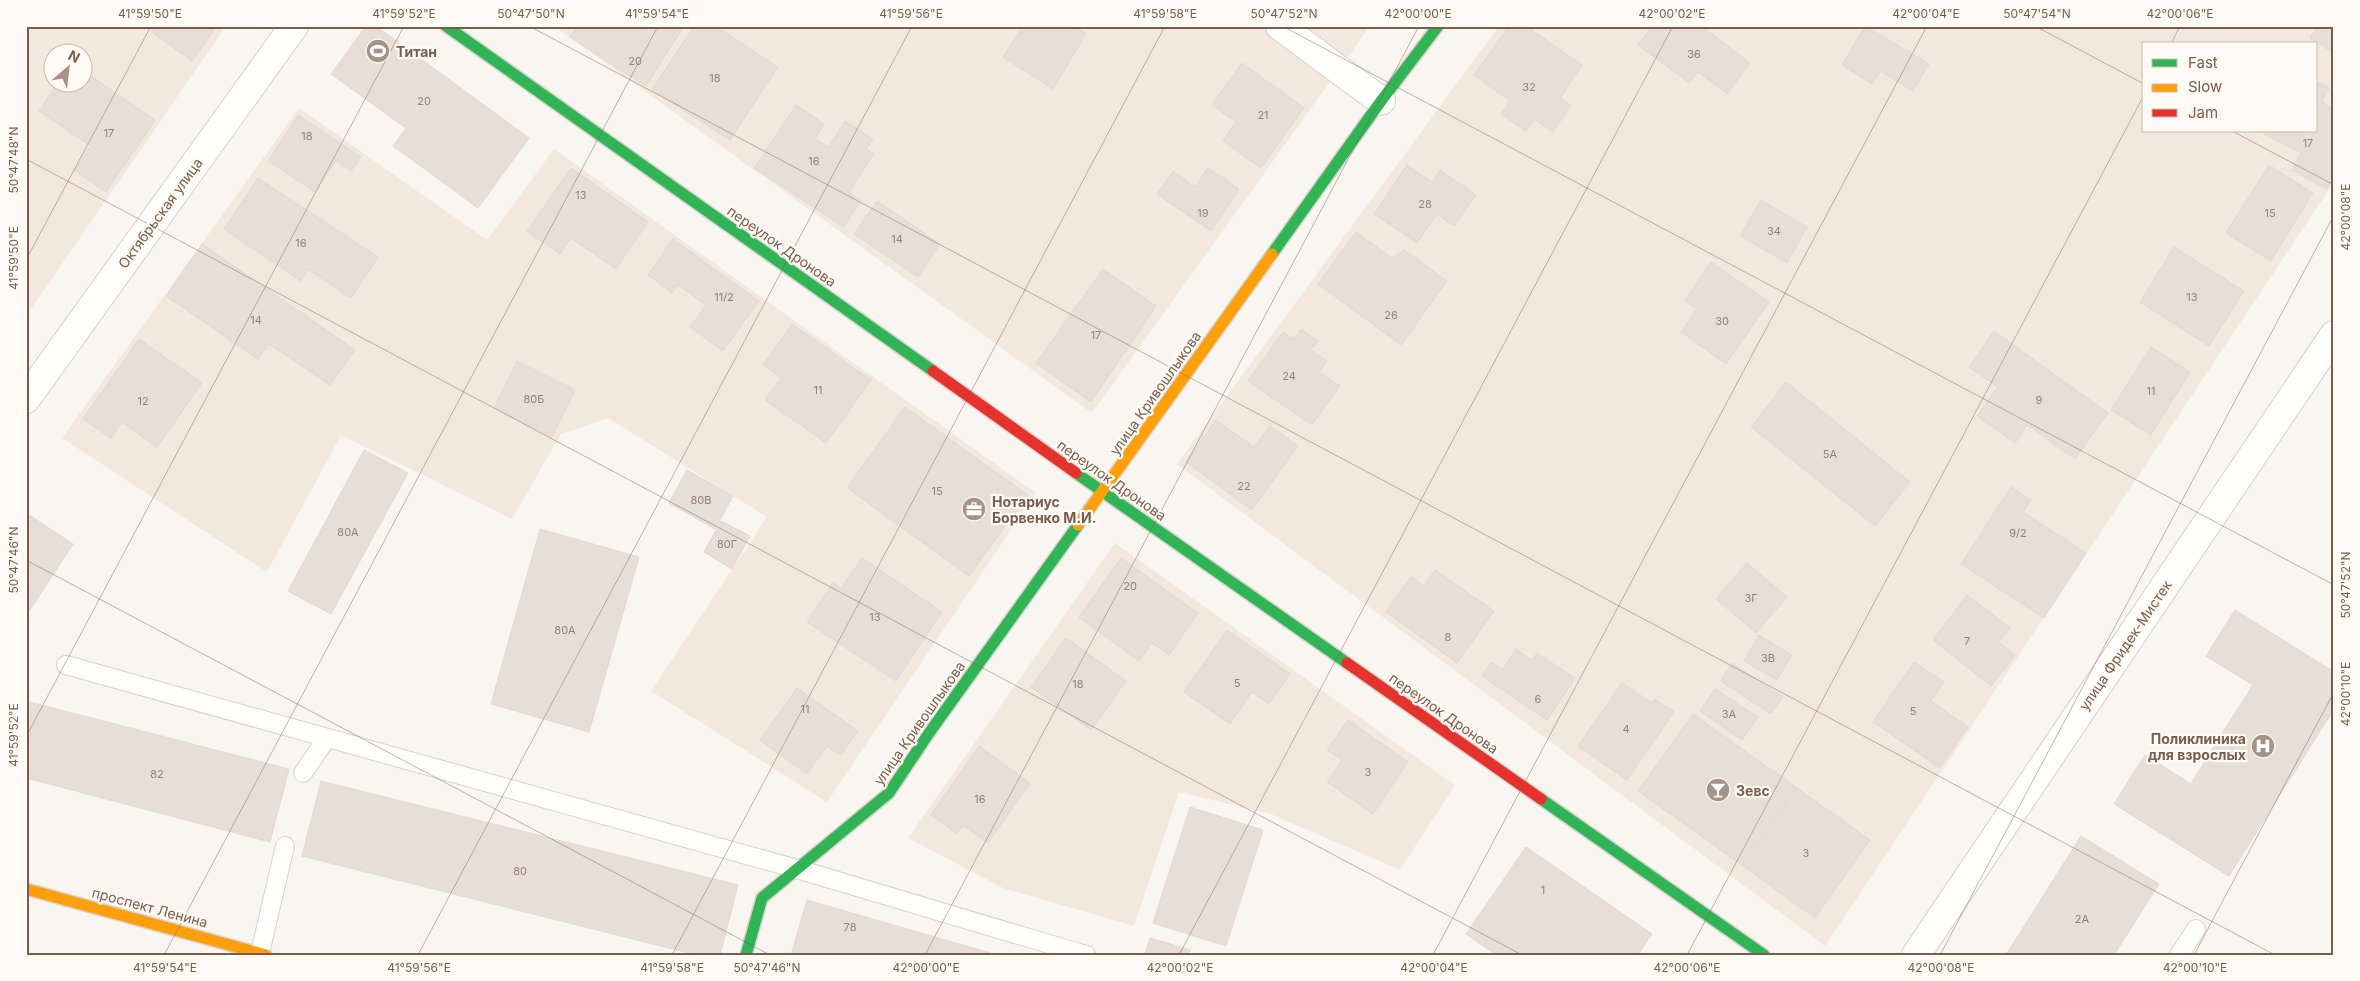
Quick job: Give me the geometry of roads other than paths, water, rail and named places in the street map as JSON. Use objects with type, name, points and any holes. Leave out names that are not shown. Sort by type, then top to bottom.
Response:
[{"type":"street","name":"Октябрьская улица","points":[[26,399],[294,26]]},
{"type":"street","name":"переулок Дронова","points":[[446,26],[1103,492],[1764,955]]},
{"type":"street","points":[[1280,26],[1381,101]]},
{"type":"street","name":"улица Кривошлыкова","points":[[746,955],[762,898],[889,793],[929,733],[1381,101],[1438,26]]},
{"type":"street","name":"улица Фридек-Мистек","points":[[1916,955],[2334,335]]},
{"type":"street","name":"проспект Ленина","points":[[26,889],[263,954]]},
{"type":"lane","points":[[66,665],[797,869],[1086,955]]},
{"type":"lane","points":[[304,773],[327,738]]},
{"type":"lane","points":[[263,954],[285,846]]},
{"type":"lane","points":[[2179,955],[2196,929]]},
{"type":"place","name":"Титан","points":[[378,51]]},
{"type":"place","name":"Нотариус Борвенко М.И.","points":[[974,509]]},
{"type":"place","name":"Поликлиника для взрослых","points":[[2263,746]]},
{"type":"place","name":"Зевс","points":[[1718,790]]}]
